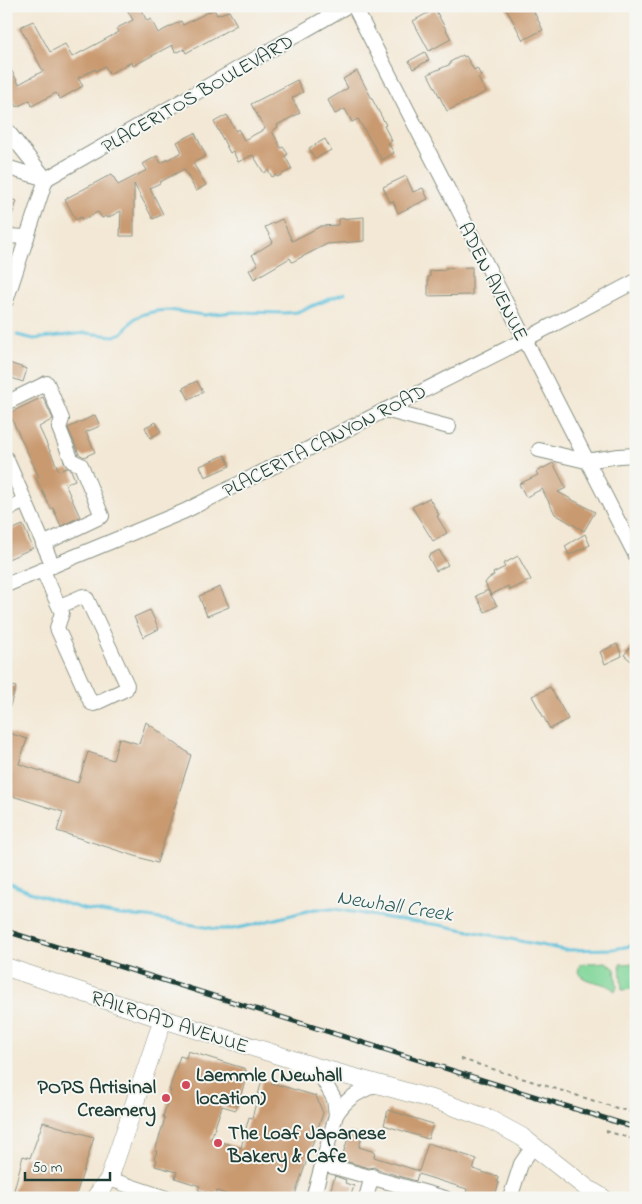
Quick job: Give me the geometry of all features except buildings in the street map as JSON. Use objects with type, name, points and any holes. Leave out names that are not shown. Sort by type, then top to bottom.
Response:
[{"type":"main road","name":"RAILROAD AVENUE","points":[[7,968],[163,1019],[435,1100],[489,1119],[512,1130],[534,1145],[588,1189],[603,1198]]},
{"type":"main road","points":[[95,1198],[109,1179],[163,1019]]},
{"type":"main road","points":[[109,1179],[112,1198]]},
{"type":"street","name":"PLACERITOS BOULEVARD","points":[[46,179],[347,6]]},
{"type":"street","name":"ADEN AVENUE","points":[[354,6],[636,556]]},
{"type":"street","points":[[6,129],[46,179]]},
{"type":"street","points":[[6,167],[46,179]]},
{"type":"street","points":[[6,302],[46,179]]},
{"type":"street","points":[[6,236],[27,237]]},
{"type":"street","name":"PLACERITA CANYON ROAD","points":[[6,585],[185,511],[524,340],[636,280]]},
{"type":"street","points":[[6,403],[47,383],[62,419],[59,428],[72,461],[81,465],[102,516],[43,544]]},
{"type":"street","points":[[384,410],[449,427]]},
{"type":"street","points":[[539,450],[586,461],[636,455]]},
{"type":"street","points":[[6,458],[43,544],[48,568],[62,613],[57,628],[92,704],[126,688],[127,685],[87,599],[83,596],[60,606]]},
{"type":"street","points":[[6,510],[25,501]]},
{"type":"street","points":[[316,1066],[334,1099],[336,1115]]},
{"type":"street","points":[[312,1198],[336,1115],[343,1104],[356,1094],[377,1084]]},
{"type":"street","points":[[510,1198],[521,1164],[534,1145]]},
{"type":"street","points":[[323,1164],[372,1176],[444,1198]]},
{"type":"street","points":[[366,1198],[372,1176]]},
{"type":"street","points":[[109,1179],[148,1195],[166,1198]]},
{"type":"path","points":[[461,1059],[636,1114]]},
{"type":"path","points":[[456,1074],[636,1130]]},
{"type":"path","points":[[606,1131],[636,1140]]},
{"type":"green space","points":[[606,962],[615,969],[617,987],[615,991],[605,985],[585,979],[578,972],[580,964]]},
{"type":"green space","points":[[636,963],[636,989],[622,990],[620,964]]},
{"type":"waterway","points":[[17,335],[34,339],[85,333],[114,336],[122,333],[135,318],[156,311],[169,310],[204,315],[234,312],[297,312],[345,293]]},
{"type":"waterway","name":"Newhall Creek","points":[[6,882],[35,894],[83,909],[148,917],[216,929],[233,929],[315,909],[335,909],[440,925],[565,950],[613,949],[636,945]]},
{"type":"railway","points":[[6,931],[636,1128]]},
{"type":"place","name":"Laemmle (Newhall location)","points":[[186,1085]]},
{"type":"place","name":"POPS Artisinal Creamery","points":[[166,1098]]},
{"type":"place","name":"The Loaf Japanese Bakery & Cafe","points":[[218,1143]]}]
